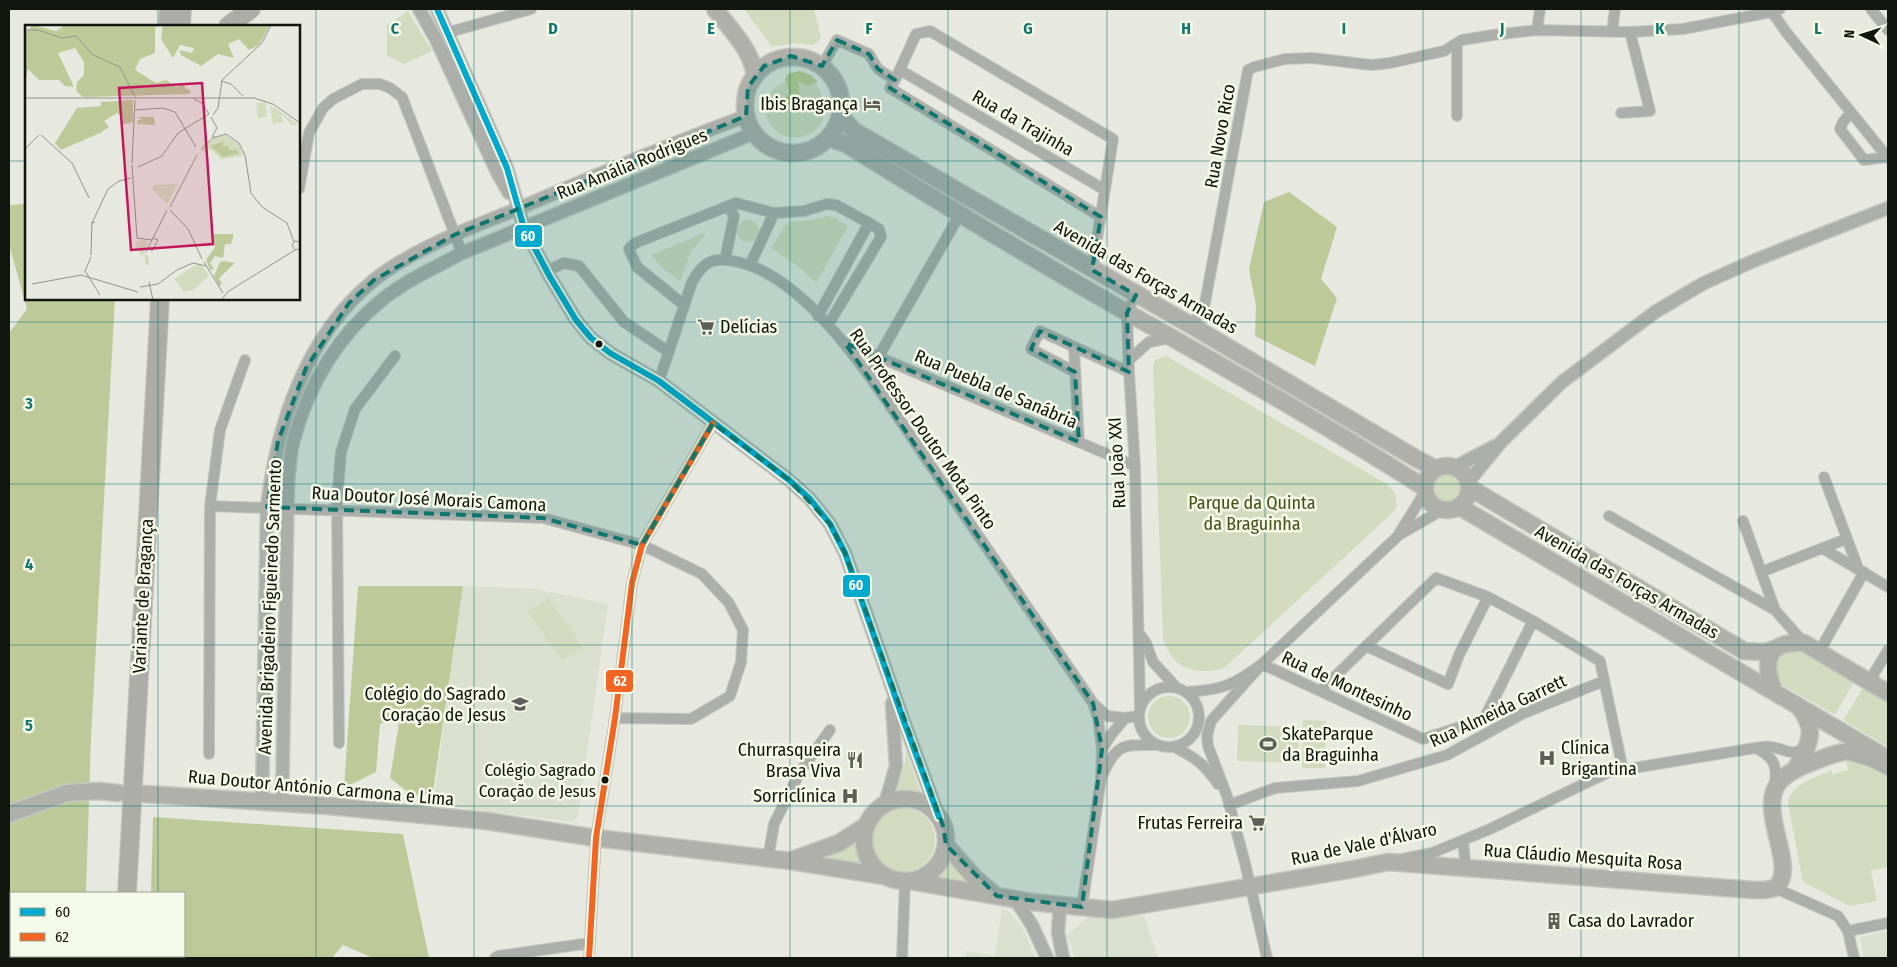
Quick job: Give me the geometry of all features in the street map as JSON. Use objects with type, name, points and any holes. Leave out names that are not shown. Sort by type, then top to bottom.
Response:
[{"type":"highway","points":[[168,25],[169,9]]},
{"type":"highway","points":[[181,25],[182,9]]},
{"type":"highway","points":[[229,25],[250,9]]},
{"type":"highway","name":"Variante de Bragança","points":[[127,892],[160,300]]},
{"type":"main road","points":[[715,9],[753,62],[754,75]]},
{"type":"main road","points":[[727,9],[755,46],[764,55],[775,60]]},
{"type":"main road","points":[[791,56],[807,58],[822,66],[832,75],[839,88],[842,101],[836,127],[829,138],[818,146],[804,152],[790,153],[776,150],[764,143],[754,133],[746,116],[745,101],[754,75],[764,66],[775,60],[791,56]]},
{"type":"main road","name":"Avenida das Forças Armadas","points":[[840,115],[854,131],[1136,296],[1190,325],[1417,460],[1436,469]]},
{"type":"main road","points":[[829,138],[846,144],[960,214],[1174,338],[1425,490]]},
{"type":"main road","points":[[1127,312],[1142,308],[1175,326],[1190,325]]},
{"type":"main road","points":[[1455,467],[1448,466],[1436,469],[1426,480],[1425,490],[1431,504],[1448,511],[1460,507],[1469,496],[1469,485]]},
{"type":"main road","name":"Avenida das Forças Armadas","points":[[1455,467],[1466,475],[1469,485],[1744,652],[1765,652],[1789,642],[1804,643]]},
{"type":"main road","name":"Avenida das Forças Armadas","points":[[1460,507],[1888,759]]},
{"type":"main road","points":[[1804,643],[1888,693]]},
{"type":"main road","points":[[1774,691],[1767,674],[1767,663],[1777,648]]},
{"type":"main road","points":[[1796,768],[1808,747],[1811,735],[1807,717],[1799,706]]},
{"type":"main road","points":[[1775,888],[1781,880],[1784,869],[1774,823],[1774,794],[1780,781],[1796,768],[1844,750],[1873,750]]},
{"type":"main road","points":[[9,814],[67,793],[99,791],[118,793]]},
{"type":"main road","name":"Rua Doutor António Carmona e Lima","points":[[145,794],[329,806],[487,821],[596,838],[791,861],[884,876]]},
{"type":"main road","points":[[909,799],[925,805],[939,817],[946,835],[946,845],[942,858],[934,869],[923,877],[908,881],[897,881],[884,876],[868,859],[864,836],[867,825],[874,813],[886,804],[897,800],[909,799]]},
{"type":"main road","name":"Rua Doutor António Carmona e Lima","points":[[791,861],[839,842],[867,825]]},
{"type":"main road","points":[[946,845],[975,878],[997,896]]},
{"type":"main road","name":"Rua de Vale d'Álvaro","points":[[908,881],[1015,899],[1112,910],[1388,862]]},
{"type":"main road","name":"Rua Cláudio Mesquita Rosa","points":[[1388,862],[1753,890],[1775,888]]},
{"type":"street","points":[[419,9],[436,38],[497,172],[518,208]]},
{"type":"street","points":[[437,9],[507,168],[524,228],[546,271],[576,320],[591,338],[610,353],[659,381],[789,480],[810,499],[830,524],[845,554],[939,817]]},
{"type":"street","points":[[446,33],[531,9]]},
{"type":"street","points":[[1537,30],[1540,9]]},
{"type":"street","points":[[1612,32],[1615,9]]},
{"type":"street","points":[[1871,9],[1888,30]]},
{"type":"street","points":[[1774,10],[1888,158]]},
{"type":"street","name":"Rua Novo Rico","points":[[1190,325],[1206,303],[1248,70],[1254,66],[1285,60],[1312,58],[1372,65],[1444,51],[1462,40],[1493,35],[1537,30],[1630,32],[1682,30],[1774,10]]},
{"type":"street","points":[[1092,270],[1113,139],[930,31],[916,34],[890,88],[1100,217]]},
{"type":"street","points":[[1621,113],[1650,111],[1630,32]]},
{"type":"street","points":[[822,66],[837,40],[870,54],[878,69],[895,80]]},
{"type":"street","points":[[1456,116],[1457,43]]},
{"type":"street","name":"Rua da Trajinha","points":[[900,70],[1105,190]]},
{"type":"street","points":[[300,183],[309,133],[323,108],[333,99],[362,84],[380,84],[390,88],[402,97],[462,253]]},
{"type":"street","points":[[1851,112],[1842,122],[1840,129],[1864,160],[1888,158]]},
{"type":"street","name":"Rua Amália Rodrigues","points":[[518,208],[746,116]]},
{"type":"street","name":"Rua Amália Rodrigues","points":[[524,228],[754,133]]},
{"type":"street","points":[[684,305],[638,267],[629,248],[635,243],[736,203],[774,213],[804,212],[827,204],[836,205],[879,228],[881,237],[828,325]]},
{"type":"street","points":[[724,260],[734,216],[728,206]]},
{"type":"street","name":"Avenida Brigadeiro Figueiredo Sarmento","points":[[262,802],[267,507],[270,477],[278,441],[290,404],[306,368],[327,333],[349,303],[374,280],[398,264],[454,235],[518,208]]},
{"type":"street","points":[[1469,485],[1501,442],[1562,382],[1655,312],[1704,283],[1758,259],[1888,208]]},
{"type":"street","points":[[750,264],[774,213]]},
{"type":"street","points":[[868,375],[960,214]]},
{"type":"street","points":[[818,316],[869,223]]},
{"type":"street","name":"Avenida Brigadeiro Figueiredo Sarmento","points":[[282,803],[287,508],[293,443],[309,397],[326,361],[350,329],[383,299],[409,282],[462,253],[524,228]]},
{"type":"street","name":"Rua Professor Doutor Mota Pinto","points":[[659,381],[692,282],[699,269],[709,261],[724,260],[750,264],[760,268],[794,291],[845,343],[1093,704],[1098,718],[1102,749],[1100,779],[1082,907]]},
{"type":"street","points":[[546,271],[564,263],[579,266],[624,322],[668,352]]},
{"type":"street","points":[[1127,312],[1136,296]]},
{"type":"street","name":"Rua João XXI","points":[[1127,312],[1135,466],[1139,711]]},
{"type":"street","points":[[1075,372],[1031,349],[1040,331],[1129,372]]},
{"type":"street","points":[[1129,360],[1149,342],[1174,338]]},
{"type":"street","name":"Rua Puebla de Sanábria","points":[[845,343],[1135,466]]},
{"type":"street","points":[[1074,348],[1079,442]]},
{"type":"street","points":[[339,743],[337,510],[341,452],[356,409],[395,356]]},
{"type":"street","points":[[209,754],[210,506],[220,430],[245,360]]},
{"type":"street","points":[[589,958],[596,838],[615,718],[632,583],[642,545],[713,423]]},
{"type":"street","points":[[1455,467],[1501,442]]},
{"type":"street","points":[[1824,477],[1846,538],[1860,570]]},
{"type":"street","points":[[1399,535],[1425,490]]},
{"type":"street","name":"Rua Doutor José Morais Camona","points":[[210,506],[542,518],[642,545],[702,574],[729,602],[743,630],[741,662],[730,696],[691,719],[615,718]]},
{"type":"street","points":[[1158,745],[1150,741],[1140,725],[1139,711],[1144,698],[1151,692],[1158,688],[1176,687],[1188,692],[1208,691],[1242,680],[1262,664],[1399,535],[1442,510]]},
{"type":"street","points":[[1609,516],[1775,610],[1804,643]]},
{"type":"street","points":[[1743,521],[1775,610]]},
{"type":"street","points":[[1761,572],[1846,538]]},
{"type":"street","points":[[1822,548],[1888,588]]},
{"type":"street","points":[[1819,652],[1860,570]]},
{"type":"street","points":[[1320,691],[1436,578],[1488,597],[1600,661],[1622,770]]},
{"type":"street","points":[[1366,646],[1448,684],[1459,655],[1488,597]]},
{"type":"street","name":"Rua de Montesinho","points":[[1262,664],[1423,739],[1484,719],[1533,621]]},
{"type":"street","name":"Rua João XXI","points":[[1139,632],[1146,643],[1152,662],[1176,687]]},
{"type":"street","points":[[1869,682],[1888,650]]},
{"type":"street","points":[[1174,747],[1189,739],[1211,721],[1262,664]]},
{"type":"street","name":"Rua Almeida Garrett","points":[[1228,800],[1275,788],[1358,781],[1447,755],[1524,713],[1604,681]]},
{"type":"street","points":[[886,804],[896,766],[892,688]]},
{"type":"street","points":[[1188,692],[1198,707],[1198,725],[1195,733]]},
{"type":"street","name":"Rua Professor Doutor Mota Pinto","points":[[1093,704],[1107,716],[1126,718]]},
{"type":"street","points":[[1102,749],[1126,718],[1139,711]]},
{"type":"street","name":"Rua Professor Doutor Mota Pinto","points":[[1098,718],[1111,735],[1132,745]]},
{"type":"street","points":[[1211,721],[1207,736],[1208,746],[1228,800],[1267,958]]},
{"type":"street","points":[[768,858],[774,824],[800,772],[830,730]]},
{"type":"street","points":[[1100,779],[1114,753],[1121,748],[1132,745],[1174,747],[1194,756],[1208,770],[1228,800]]},
{"type":"street","name":"Rua de Vale d'Álvaro","points":[[1388,862],[1432,853],[1490,829],[1609,772],[1755,748],[1772,747],[1788,753],[1798,752],[1808,747]]},
{"type":"street","points":[[1755,748],[1796,768]]},
{"type":"street","points":[[1768,754],[1775,763],[1774,794]]},
{"type":"street","points":[[1832,754],[1854,755],[1888,770]]},
{"type":"street","points":[[1463,840],[1466,861],[1471,869]]},
{"type":"street","points":[[1784,869],[1788,887],[1805,901]]},
{"type":"street","points":[[902,958],[908,881]]},
{"type":"street","points":[[1775,888],[1838,916],[1848,931],[1854,958]]},
{"type":"street","points":[[1015,899],[1032,925],[1047,958]]},
{"type":"street","points":[[1060,905],[1058,932],[1063,958]]},
{"type":"street","points":[[1848,931],[1888,923]]},
{"type":"street","points":[[495,958],[498,956],[590,943]]},
{"type":"highlighted area","points":[[837,40],[869,54],[878,69],[895,80],[890,88],[1101,217],[1092,270],[1136,295],[1127,313],[1129,372],[1040,331],[1031,349],[1075,372],[1079,442],[845,343],[1093,703],[1102,749],[1082,907],[997,896],[946,845],[943,826],[845,553],[830,524],[789,480],[713,423],[642,545],[543,518],[267,507],[278,441],[306,368],[349,303],[374,280],[454,235],[746,116],[748,87],[764,66],[791,56],[822,66]]},
{"type":"shaded area","points":[[800,71],[811,75],[818,82],[808,85],[798,82],[799,98],[781,110],[777,104],[778,100],[785,99],[789,92],[785,79],[788,74]]},
{"type":"shaded area","points":[[1289,192],[1337,227],[1321,279],[1337,298],[1315,366],[1255,336],[1256,306],[1249,269],[1264,202]]},
{"type":"shaded area","points":[[25,204],[25,300],[115,300],[91,738],[86,892],[10,892],[10,957],[84,958],[9,958],[9,333],[27,309],[9,244],[9,205]]},
{"type":"shaded area","points":[[358,586],[463,586],[433,792],[414,797],[390,778],[400,717],[380,724],[376,772],[344,788]]},
{"type":"shaded area","name":"Colégio do Sagrado Coração de Jesus","points":[[463,586],[536,589],[608,604],[578,817],[572,822],[433,804]]},
{"type":"shaded area","points":[[153,817],[403,834],[429,958],[373,958],[343,945],[332,958],[150,958],[185,957],[185,892],[151,892]]},
{"type":"shaded area","points":[[1002,908],[1010,913],[1022,927],[1036,958],[966,958],[966,951],[995,956]]},
{"type":"shaded area","points":[[1144,916],[1158,958],[1075,958],[1067,935],[1088,917]]},
{"type":"shaded area","points":[[1888,931],[1888,958],[1864,958],[1860,937]]},
{"type":"green space","points":[[744,9],[814,9],[821,37],[813,45],[795,43],[772,47]]},
{"type":"green space","points":[[408,11],[432,51],[404,64],[387,56],[387,25]]},
{"type":"green space","points":[[785,82],[789,92],[781,110],[799,97],[798,82],[808,85],[818,82],[816,84],[824,103],[822,120],[816,130],[806,136],[795,138],[784,135],[774,129],[768,119],[766,104],[768,97],[775,88]]},
{"type":"green space","points":[[827,216],[836,218],[848,226],[816,283],[799,267],[771,248],[785,225],[789,222],[812,220]]},
{"type":"green space","points":[[748,220],[756,223],[759,231],[756,239],[748,242],[740,239],[737,231],[740,223]]},
{"type":"green space","points":[[707,232],[692,250],[680,281],[666,271],[651,255]]},
{"type":"green space","name":"Parque da Quinta da Braguinha","points":[[1166,356],[1387,484],[1395,493],[1397,507],[1387,518],[1223,669],[1212,671],[1185,668],[1172,657],[1163,639],[1153,366],[1155,360]]},
{"type":"green space","points":[[1448,473],[1459,477],[1463,488],[1459,499],[1448,503],[1437,499],[1433,488],[1437,477]]},
{"type":"green space","points":[[548,598],[583,648],[562,660],[528,612]]},
{"type":"green space","points":[[1799,649],[1854,682],[1835,715],[1779,683],[1773,675],[1776,663],[1782,653]]},
{"type":"green space","points":[[1863,688],[1888,703],[1888,747],[1843,720]]},
{"type":"green space","points":[[1173,696],[1181,699],[1187,705],[1190,717],[1187,729],[1181,735],[1165,738],[1157,735],[1151,729],[1148,713],[1151,705],[1157,699]]},
{"type":"green space","points":[[1303,720],[1326,721],[1325,768],[1302,768]]},
{"type":"green space","name":"SkateParque da Braguinha","points":[[1238,725],[1299,727],[1298,763],[1237,761]]},
{"type":"green space","points":[[906,750],[922,796],[909,793],[895,793],[904,768]]},
{"type":"green space","points":[[1846,760],[1862,762],[1888,775],[1888,867],[1871,871],[1877,901],[1850,906],[1803,882],[1788,804],[1793,791],[1805,782],[1832,770],[1832,775],[1848,770]]},
{"type":"green space","points":[[903,808],[921,813],[926,817],[930,822],[935,840],[930,858],[926,863],[921,867],[903,872],[885,867],[880,863],[876,858],[871,840],[876,822],[880,817],[885,813]]},
{"type":"green space","points":[[859,838],[857,852],[863,867],[817,861],[840,852]]},
{"type":"green space","points":[[947,857],[970,884],[931,878],[942,868]]},
{"type":"transit line","name":"60","points":[[437,9],[507,168],[524,228],[576,320],[591,338],[610,353],[659,381],[789,480],[810,499],[830,524],[845,553],[939,817]]},
{"type":"transit line","name":"62","points":[[589,958],[596,838],[615,718],[632,583],[642,545],[713,423]]},
{"type":"place","name":"Ibis Bragança","points":[[872,104]]},
{"type":"place","name":"Delícias","points":[[706,327]]},
{"type":"place","name":"Colégio do Sagrado Coração de Jesus","points":[[520,704]]},
{"type":"place","name":"SkateParque da Braguinha","points":[[1268,744]]},
{"type":"place","name":"Clínica Brigantina","points":[[1547,758]]},
{"type":"place","name":"Churrasqueira Brasa Viva","points":[[855,760]]},
{"type":"place","name":"Colégio Sagrado Coração de Jesus","points":[[605,780]]},
{"type":"place","name":"Sorriclínica","points":[[850,796]]},
{"type":"place","name":"Frutas Ferreira","points":[[1257,823]]},
{"type":"place","name":"Casa do Lavrador","points":[[1554,921]]}]
